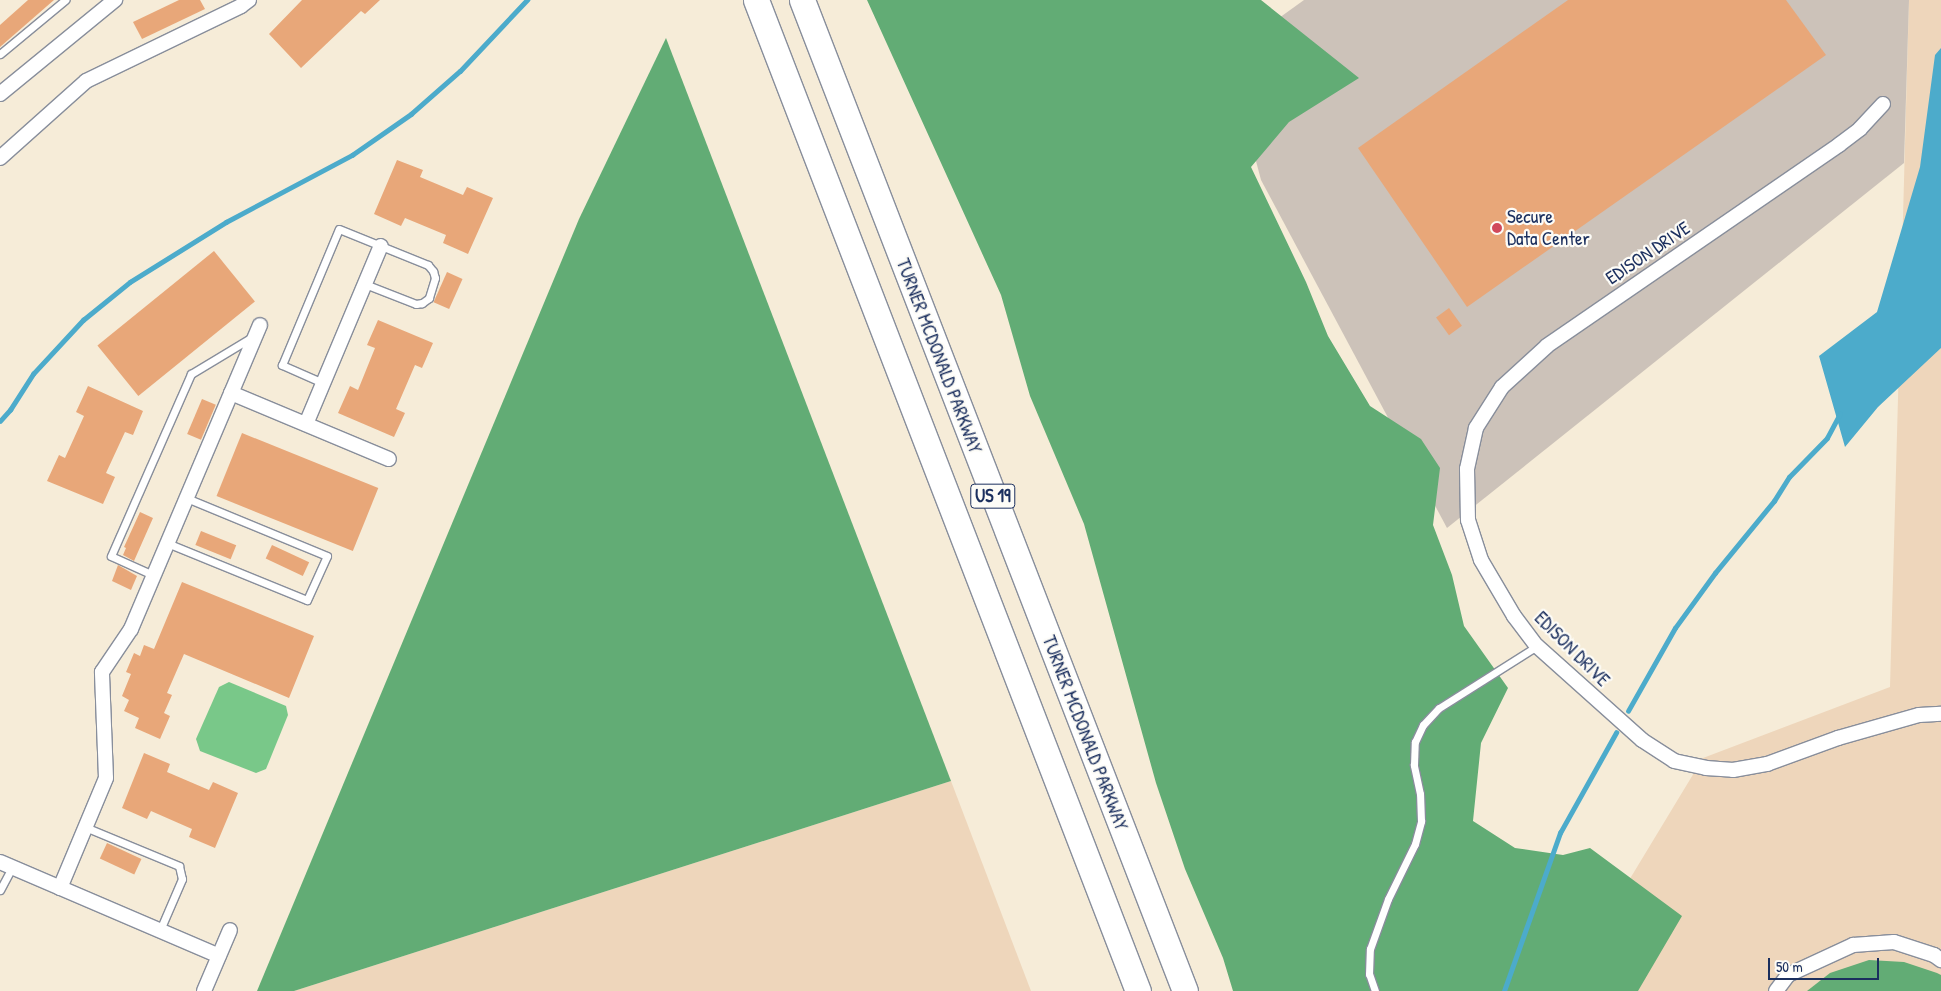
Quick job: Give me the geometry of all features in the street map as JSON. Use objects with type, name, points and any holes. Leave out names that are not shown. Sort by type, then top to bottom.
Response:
[{"type":"highway","points":[[751,0],[760,11]]},
{"type":"highway","name":"TURNER MCDONALD PARKWAY","points":[[802,0],[1185,991]]},
{"type":"highway","name":"US 19","points":[[760,11],[1138,991]]},
{"type":"street","points":[[0,94],[115,0]]},
{"type":"street","points":[[0,158],[86,81],[243,2]]},
{"type":"street","name":"EDISON DRIVE","points":[[1882,104],[1860,130],[1839,146],[1547,346],[1502,388],[1476,428],[1467,470],[1468,520],[1481,560],[1514,616],[1537,646],[1642,740],[1674,761],[1706,768],[1734,770],[1767,764],[1838,738],[1919,715],[1941,714]]},
{"type":"street","points":[[306,424],[381,246]]},
{"type":"street","points":[[60,888],[106,778],[102,672],[131,629],[257,330]]},
{"type":"street","points":[[231,393],[389,459]]},
{"type":"street","points":[[6,865],[219,956]]},
{"type":"street","points":[[204,991],[230,930]]},
{"type":"street","points":[[1776,991],[1788,975],[1853,945],[1894,942],[1934,955],[1941,960]]},
{"type":"lane","points":[[0,54],[65,0]]},
{"type":"lane","points":[[323,383],[282,365],[339,229],[428,265],[433,271],[435,278],[429,298],[422,303],[416,304],[365,284]]},
{"type":"lane","points":[[153,575],[110,556],[191,374],[257,330]]},
{"type":"lane","points":[[167,544],[307,600],[327,556],[186,498]]},
{"type":"lane","points":[[1374,991],[1369,974],[1370,949],[1388,899],[1415,844],[1421,821],[1420,794],[1414,765],[1415,742],[1423,725],[1439,708],[1537,646]]},
{"type":"lane","points":[[85,828],[179,866],[182,879],[160,930]]},
{"type":"lane","points":[[0,890],[6,865]]},
{"type":"shaded area","points":[[1304,0],[1909,0],[1904,163],[1447,528],[1261,180],[1228,55]]},
{"type":"shaded area","points":[[1909,0],[1941,0],[1941,991],[1562,991],[1703,758],[1890,687]]},
{"type":"shaded area","points":[[951,781],[1031,991],[294,991]]},
{"type":"green space","points":[[867,0],[1261,0],[1359,78],[1289,122],[1251,167],[1306,282],[1328,336],[1370,406],[1421,439],[1440,468],[1433,525],[1452,575],[1464,626],[1508,688],[1481,743],[1473,821],[1515,848],[1563,855],[1590,848],[1682,916],[1638,991],[1233,991],[1223,958],[1185,869],[1156,783],[1084,524],[1030,396],[1001,295]]},
{"type":"green space","points":[[666,38],[951,781],[294,991],[257,991],[579,219]]},
{"type":"green space","points":[[229,682],[286,706],[288,715],[266,769],[256,773],[200,751],[196,739],[219,687]]},
{"type":"green space","points":[[1869,960],[1904,962],[1937,973],[1941,975],[1941,991],[1807,991],[1830,973]]},
{"type":"water","points":[[1941,48],[1941,348],[1878,407],[1845,447],[1819,356],[1877,312],[1920,167],[1935,55]]},
{"type":"building","points":[[28,0],[54,0],[0,47],[0,25]]},
{"type":"building","points":[[179,0],[200,0],[205,9],[142,39],[133,22]]},
{"type":"building","points":[[302,0],[380,0],[365,14],[361,11],[301,68],[269,34]]},
{"type":"building","name":"Secure Data Center","points":[[1568,0],[1786,0],[1826,55],[1467,307],[1358,148]]},
{"type":"building","points":[[397,160],[423,170],[420,177],[463,195],[467,187],[493,198],[468,254],[443,243],[446,235],[405,218],[401,226],[374,214]]},
{"type":"building","points":[[214,251],[255,302],[138,396],[97,345]]},
{"type":"building","points":[[447,272],[463,279],[449,309],[434,302]]},
{"type":"building","points":[[1449,308],[1462,326],[1449,335],[1436,317]]},
{"type":"building","points":[[378,320],[433,343],[422,368],[415,365],[396,409],[405,413],[394,437],[338,413],[350,386],[358,390],[375,348],[367,345]]},
{"type":"building","points":[[88,386],[143,411],[133,435],[125,432],[106,473],[115,477],[103,504],[47,481],[59,455],[65,458],[84,416],[76,412]]},
{"type":"building","points":[[202,399],[216,405],[201,440],[187,434]]},
{"type":"building","points":[[242,433],[378,488],[353,551],[217,496]]},
{"type":"building","points":[[140,512],[153,518],[134,561],[123,555],[126,548],[124,547]]},
{"type":"building","points":[[201,531],[236,545],[231,559],[195,545]]},
{"type":"building","points":[[272,545],[309,562],[303,576],[266,559]]},
{"type":"building","points":[[118,565],[137,576],[131,590],[112,581]]},
{"type":"building","points":[[182,582],[314,636],[289,698],[184,654],[167,693],[172,695],[164,713],[170,716],[160,739],[135,728],[139,718],[124,711],[129,700],[122,696],[131,674],[126,672],[134,653],[140,656],[144,645],[154,649]]},
{"type":"building","points":[[144,753],[170,764],[167,772],[209,790],[213,782],[238,793],[215,848],[189,837],[192,829],[151,811],[147,819],[122,808]]},
{"type":"building","points":[[107,843],[141,859],[134,874],[100,858]]},
{"type":"waterway","points":[[0,421],[10,410],[33,374],[83,320],[130,282],[226,222],[352,155],[411,114],[460,71],[527,0]]},
{"type":"waterway","points":[[1628,711],[1675,628],[1715,573],[1774,501],[1789,477],[1827,438],[1840,414]]},
{"type":"waterway","points":[[1504,991],[1560,833],[1616,733]]},
{"type":"place","name":"Secure Data Center","points":[[1497,228]]}]
